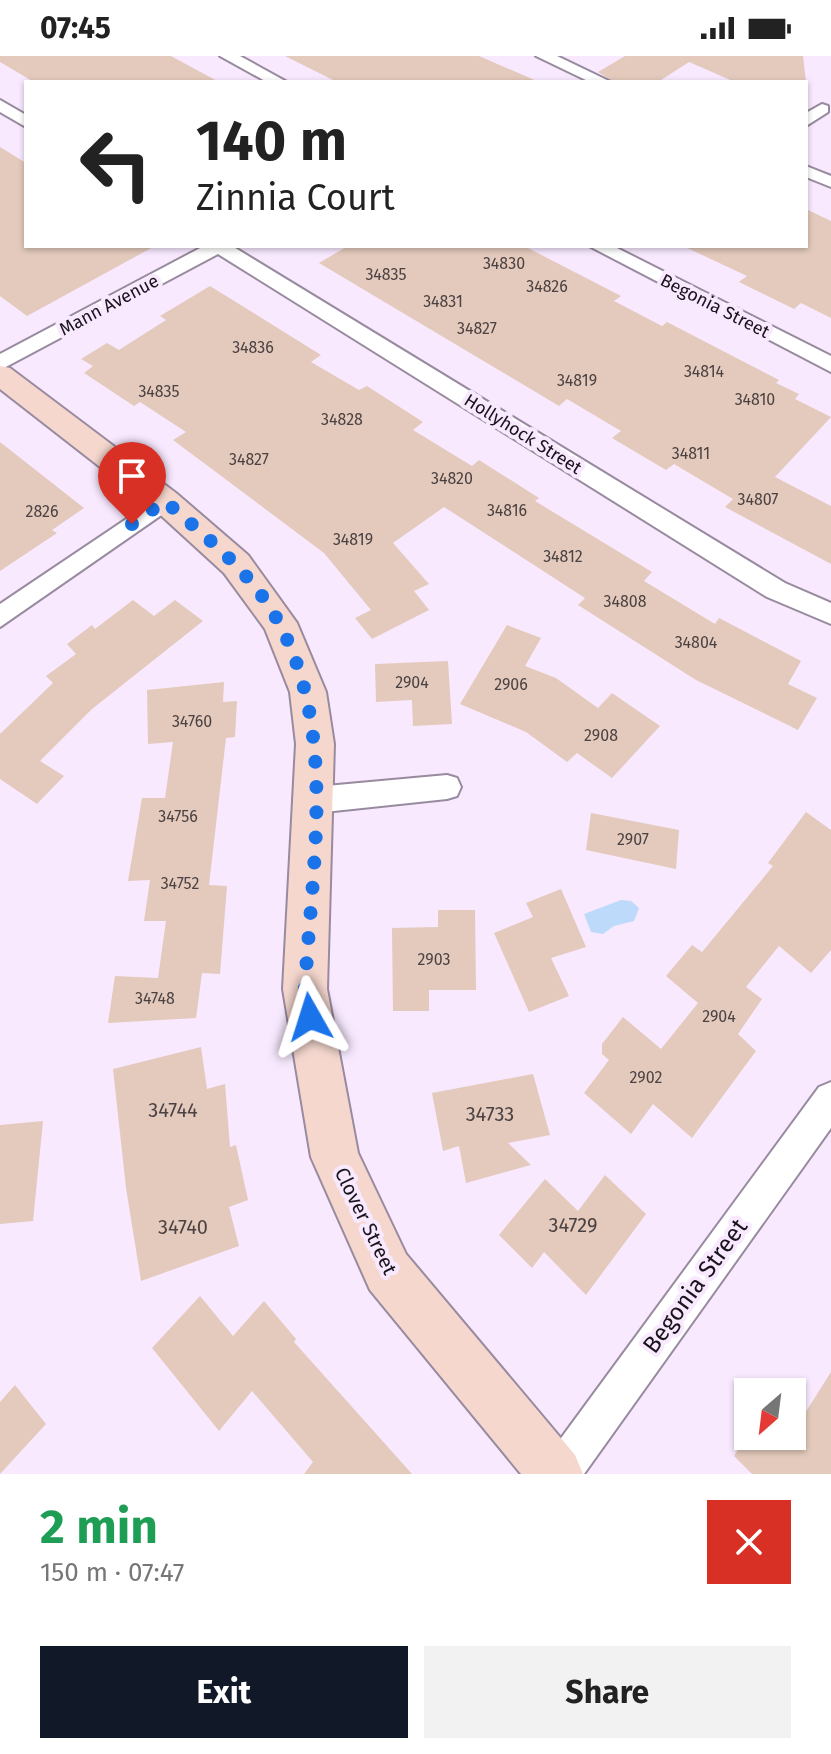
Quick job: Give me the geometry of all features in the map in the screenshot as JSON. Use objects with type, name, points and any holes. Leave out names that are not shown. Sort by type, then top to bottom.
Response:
[{"type":"street","points":[[228,56],[275,80]]},
{"type":"street","points":[[555,58],[599,80]]},
{"type":"street","points":[[0,105],[24,121]]},
{"type":"street","points":[[808,120],[822,109]]},
{"type":"street","points":[[808,172],[831,182]]},
{"type":"street","name":"Mann Avenue","points":[[0,363],[214,248]]},
{"type":"street","name":"Hollyhock Street","points":[[221,248],[776,590],[831,614]]},
{"type":"street","name":"Begonia Street","points":[[602,248],[831,365]]},
{"type":"street","name":"Clover Street","points":[[0,375],[165,501],[236,564],[280,623],[308,692],[315,744],[305,989],[335,1157],[388,1272],[558,1474]]},
{"type":"street","points":[[0,617],[165,501]]},
{"type":"street","points":[[315,800],[447,787]]},
{"type":"street","name":"Begonia Street","points":[[558,1474],[831,1099]]},
{"type":"water","points":[[621,900],[631,901],[639,908],[634,921],[614,926],[603,934],[591,932],[584,914]]},
{"type":"building","points":[[0,56],[171,56],[215,80],[31,80],[0,62]]},
{"type":"building","points":[[285,56],[479,56],[534,80],[333,80]]},
{"type":"building","points":[[625,56],[803,56],[806,80],[730,80],[689,62],[661,80],[611,80],[598,72]]},
{"type":"building","points":[[0,147],[24,162],[24,248],[151,248],[27,316],[0,296]]},
{"type":"building","points":[[808,210],[831,221],[831,318],[801,303],[794,309],[739,282],[747,276],[687,248],[808,248]]},
{"type":"building","points":[[345,248],[528,248],[621,296],[614,301],[662,326],[667,322],[779,380],[776,383],[799,394],[795,399],[831,417],[775,477],[831,506],[831,564],[725,507],[733,499],[674,464],[666,470],[612,438],[621,431],[567,399],[559,406],[319,263]]},
{"type":"building","points":[[210,286],[321,355],[311,362],[359,390],[367,386],[423,422],[413,430],[472,466],[479,460],[539,498],[535,501],[652,572],[644,581],[715,624],[719,618],[801,661],[788,684],[817,698],[798,730],[696,680],[578,605],[585,598],[444,507],[393,543],[429,584],[414,591],[429,610],[372,639],[355,618],[371,610],[324,553],[173,440],[186,432],[140,402],[134,406],[84,373],[93,366],[81,359],[107,343],[119,350],[166,320],[160,316]]},
{"type":"building","points":[[0,442],[84,508],[52,530],[57,533],[0,571]]},
{"type":"building","points":[[133,600],[154,616],[175,600],[203,621],[92,709],[40,761],[64,776],[37,804],[0,779],[0,734],[53,683],[46,676],[76,654],[67,644],[92,625],[95,629]]},
{"type":"building","points":[[507,625],[541,638],[525,666],[556,678],[598,708],[612,693],[660,726],[612,778],[577,753],[567,762],[526,732],[460,704]]},
{"type":"building","points":[[448,661],[452,724],[413,726],[412,700],[376,702],[375,664]]},
{"type":"building","points":[[224,682],[223,702],[237,701],[235,737],[226,738],[209,885],[227,886],[220,974],[202,973],[196,1018],[108,1023],[115,976],[158,978],[166,921],[144,921],[150,880],[128,881],[142,798],[165,798],[173,742],[148,744],[147,690]]},
{"type":"building","points":[[806,812],[831,830],[831,950],[811,973],[779,946],[746,987],[762,999],[738,1034],[756,1051],[692,1138],[653,1104],[631,1134],[584,1093],[609,1060],[602,1054],[602,1044],[623,1017],[661,1049],[698,1003],[666,976],[692,945],[702,952],[773,866],[768,863]]},
{"type":"building","points":[[591,813],[679,830],[676,869],[586,850]]},
{"type":"building","points":[[561,889],[586,947],[551,958],[569,996],[529,1012],[494,933],[533,917],[526,903]]},
{"type":"building","points":[[438,910],[475,910],[476,990],[429,990],[429,1011],[393,1011],[392,928],[438,927]]},
{"type":"building","points":[[201,1047],[207,1089],[225,1084],[230,1147],[236,1145],[248,1200],[229,1207],[239,1246],[141,1281],[126,1188],[113,1069]]},
{"type":"building","points":[[533,1074],[550,1135],[508,1143],[531,1165],[466,1183],[459,1146],[443,1151],[432,1093]]},
{"type":"building","points":[[43,1121],[33,1221],[0,1224],[0,1125]]},
{"type":"building","points":[[605,1175],[646,1214],[586,1295],[544,1252],[532,1268],[499,1235],[545,1179],[578,1211]]},
{"type":"building","points":[[200,1296],[233,1336],[264,1301],[296,1339],[294,1342],[412,1474],[304,1474],[313,1462],[252,1391],[219,1431],[152,1348]]},
{"type":"building","points":[[831,1372],[831,1474],[752,1474],[734,1456],[738,1450],[806,1450],[806,1412]]},
{"type":"building","points":[[15,1385],[46,1424],[0,1474],[0,1402]]},
{"type":"route","points":[[132,524],[165,501],[236,564],[280,623],[308,692],[315,744],[305,989],[310,1017]]}]
